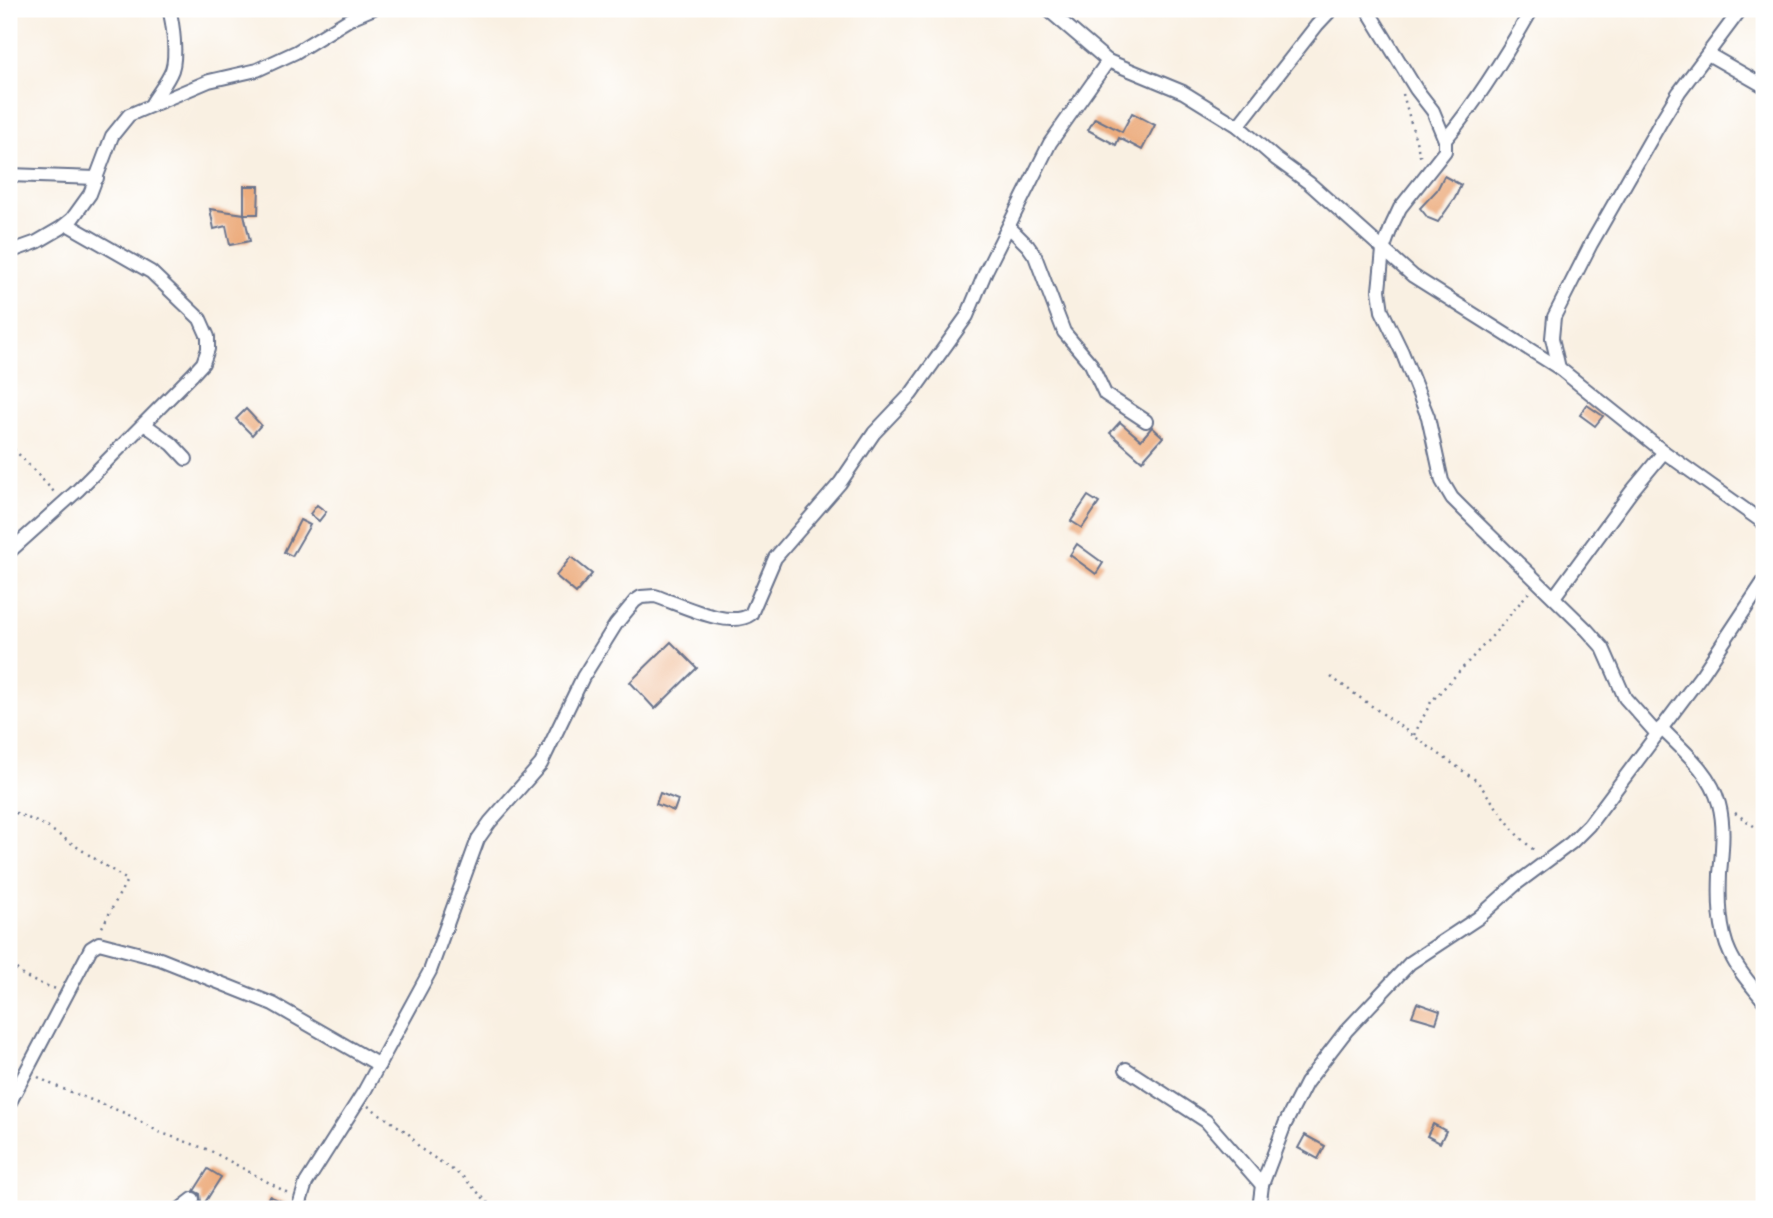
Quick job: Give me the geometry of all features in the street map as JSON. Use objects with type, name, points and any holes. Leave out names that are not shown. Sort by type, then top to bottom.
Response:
[{"type":"street","points":[[152,104],[172,71],[174,61],[169,9]]},
{"type":"street","points":[[9,252],[37,242],[67,224],[90,194],[117,127],[129,115],[209,81],[257,70],[296,52],[344,22],[372,9]]},
{"type":"street","points":[[1047,9],[1108,61],[1183,92],[1238,126],[1309,183],[1413,276],[1559,369],[1664,453],[1764,523]]},
{"type":"street","points":[[1238,126],[1332,9]]},
{"type":"street","points":[[1367,9],[1416,89],[1433,111],[1445,140],[1445,151],[1400,208],[1383,250],[1379,290],[1382,311],[1428,417],[1442,481],[1452,498],[1554,597],[1602,648],[1625,698],[1710,782],[1719,807],[1721,823],[1721,907],[1724,934],[1730,953],[1740,970],[1764,1001]]},
{"type":"street","points":[[1445,140],[1503,60],[1532,9]]},
{"type":"street","points":[[1559,369],[1552,338],[1554,317],[1568,287],[1663,118],[1741,9]]},
{"type":"street","points":[[1708,54],[1764,86]]},
{"type":"street","points":[[298,1206],[306,1183],[365,1090],[430,971],[478,839],[541,764],[583,677],[616,624],[635,601],[648,596],[655,596],[727,621],[743,619],[751,614],[775,558],[840,482],[874,433],[911,394],[967,316],[1050,143],[1108,61]]},
{"type":"street","points":[[9,175],[97,178]]},
{"type":"street","points":[[9,552],[64,503],[144,424],[203,363],[208,349],[208,337],[200,319],[151,272],[67,224]]},
{"type":"street","points":[[1009,227],[1035,256],[1064,332],[1091,364],[1105,394],[1146,421]]},
{"type":"street","points":[[144,424],[186,458]]},
{"type":"street","points":[[1554,597],[1631,492],[1664,453]]},
{"type":"street","points":[[1259,1209],[1262,1185],[1284,1124],[1306,1083],[1369,1004],[1410,963],[1478,918],[1571,844],[1589,825],[1710,663],[1764,581]]},
{"type":"street","points":[[9,1104],[91,948],[99,943],[160,959],[273,1004],[379,1065]]},
{"type":"street","points":[[1126,1069],[1206,1121],[1262,1185]]},
{"type":"street","points":[[180,1209],[193,1199]]},
{"type":"path","points":[[1400,85],[1426,175]]},
{"type":"path","points":[[9,444],[64,503]]},
{"type":"path","points":[[1414,735],[1431,702],[1493,635],[1537,582]]},
{"type":"path","points":[[1331,677],[1477,780],[1518,836],[1546,862]]},
{"type":"path","points":[[1719,807],[1740,816],[1764,833]]},
{"type":"path","points":[[9,810],[44,825],[127,880],[91,948]]},
{"type":"path","points":[[9,957],[14,969],[22,976],[66,993]]},
{"type":"path","points":[[26,1071],[53,1085],[127,1114],[159,1132],[209,1150],[286,1191],[298,1206]]},
{"type":"path","points":[[365,1090],[367,1104],[372,1111],[408,1133],[421,1149],[463,1177],[494,1209]]},
{"type":"building","points":[[1132,113],[1155,125],[1142,150],[1119,138],[1116,145],[1088,130],[1095,118],[1122,132]]},
{"type":"building","points":[[1444,176],[1461,185],[1438,222],[1428,218],[1420,208],[1437,190]]},
{"type":"building","points":[[244,186],[259,186],[258,214],[244,214]]},
{"type":"building","points":[[210,209],[244,214],[250,241],[230,245],[226,226],[214,229]]},
{"type":"building","points":[[1587,405],[1603,416],[1595,426],[1580,415]]},
{"type":"building","points":[[246,409],[261,425],[252,435],[236,419]]},
{"type":"building","points":[[1120,422],[1141,440],[1152,427],[1163,437],[1142,461],[1110,433]]},
{"type":"building","points":[[1088,496],[1099,503],[1082,528],[1071,521]]},
{"type":"building","points":[[317,505],[326,512],[319,521],[310,514]]},
{"type":"building","points":[[300,520],[310,525],[292,556],[284,552]]},
{"type":"building","points":[[1077,544],[1103,563],[1096,574],[1070,555]]},
{"type":"building","points":[[571,557],[592,574],[576,593],[556,576]]},
{"type":"building","points":[[671,642],[697,668],[655,709],[630,682]]},
{"type":"building","points":[[660,793],[678,800],[674,811],[656,804]]},
{"type":"building","points":[[1417,1003],[1440,1011],[1436,1023],[1412,1016]]},
{"type":"building","points":[[1433,1124],[1446,1131],[1440,1143],[1427,1136]]},
{"type":"building","points":[[1305,1135],[1325,1146],[1318,1159],[1298,1148]]},
{"type":"building","points":[[208,1169],[221,1177],[204,1204],[200,1194],[194,1191]]},
{"type":"building","points":[[269,1196],[290,1205],[289,1209],[272,1209],[265,1206]]}]
